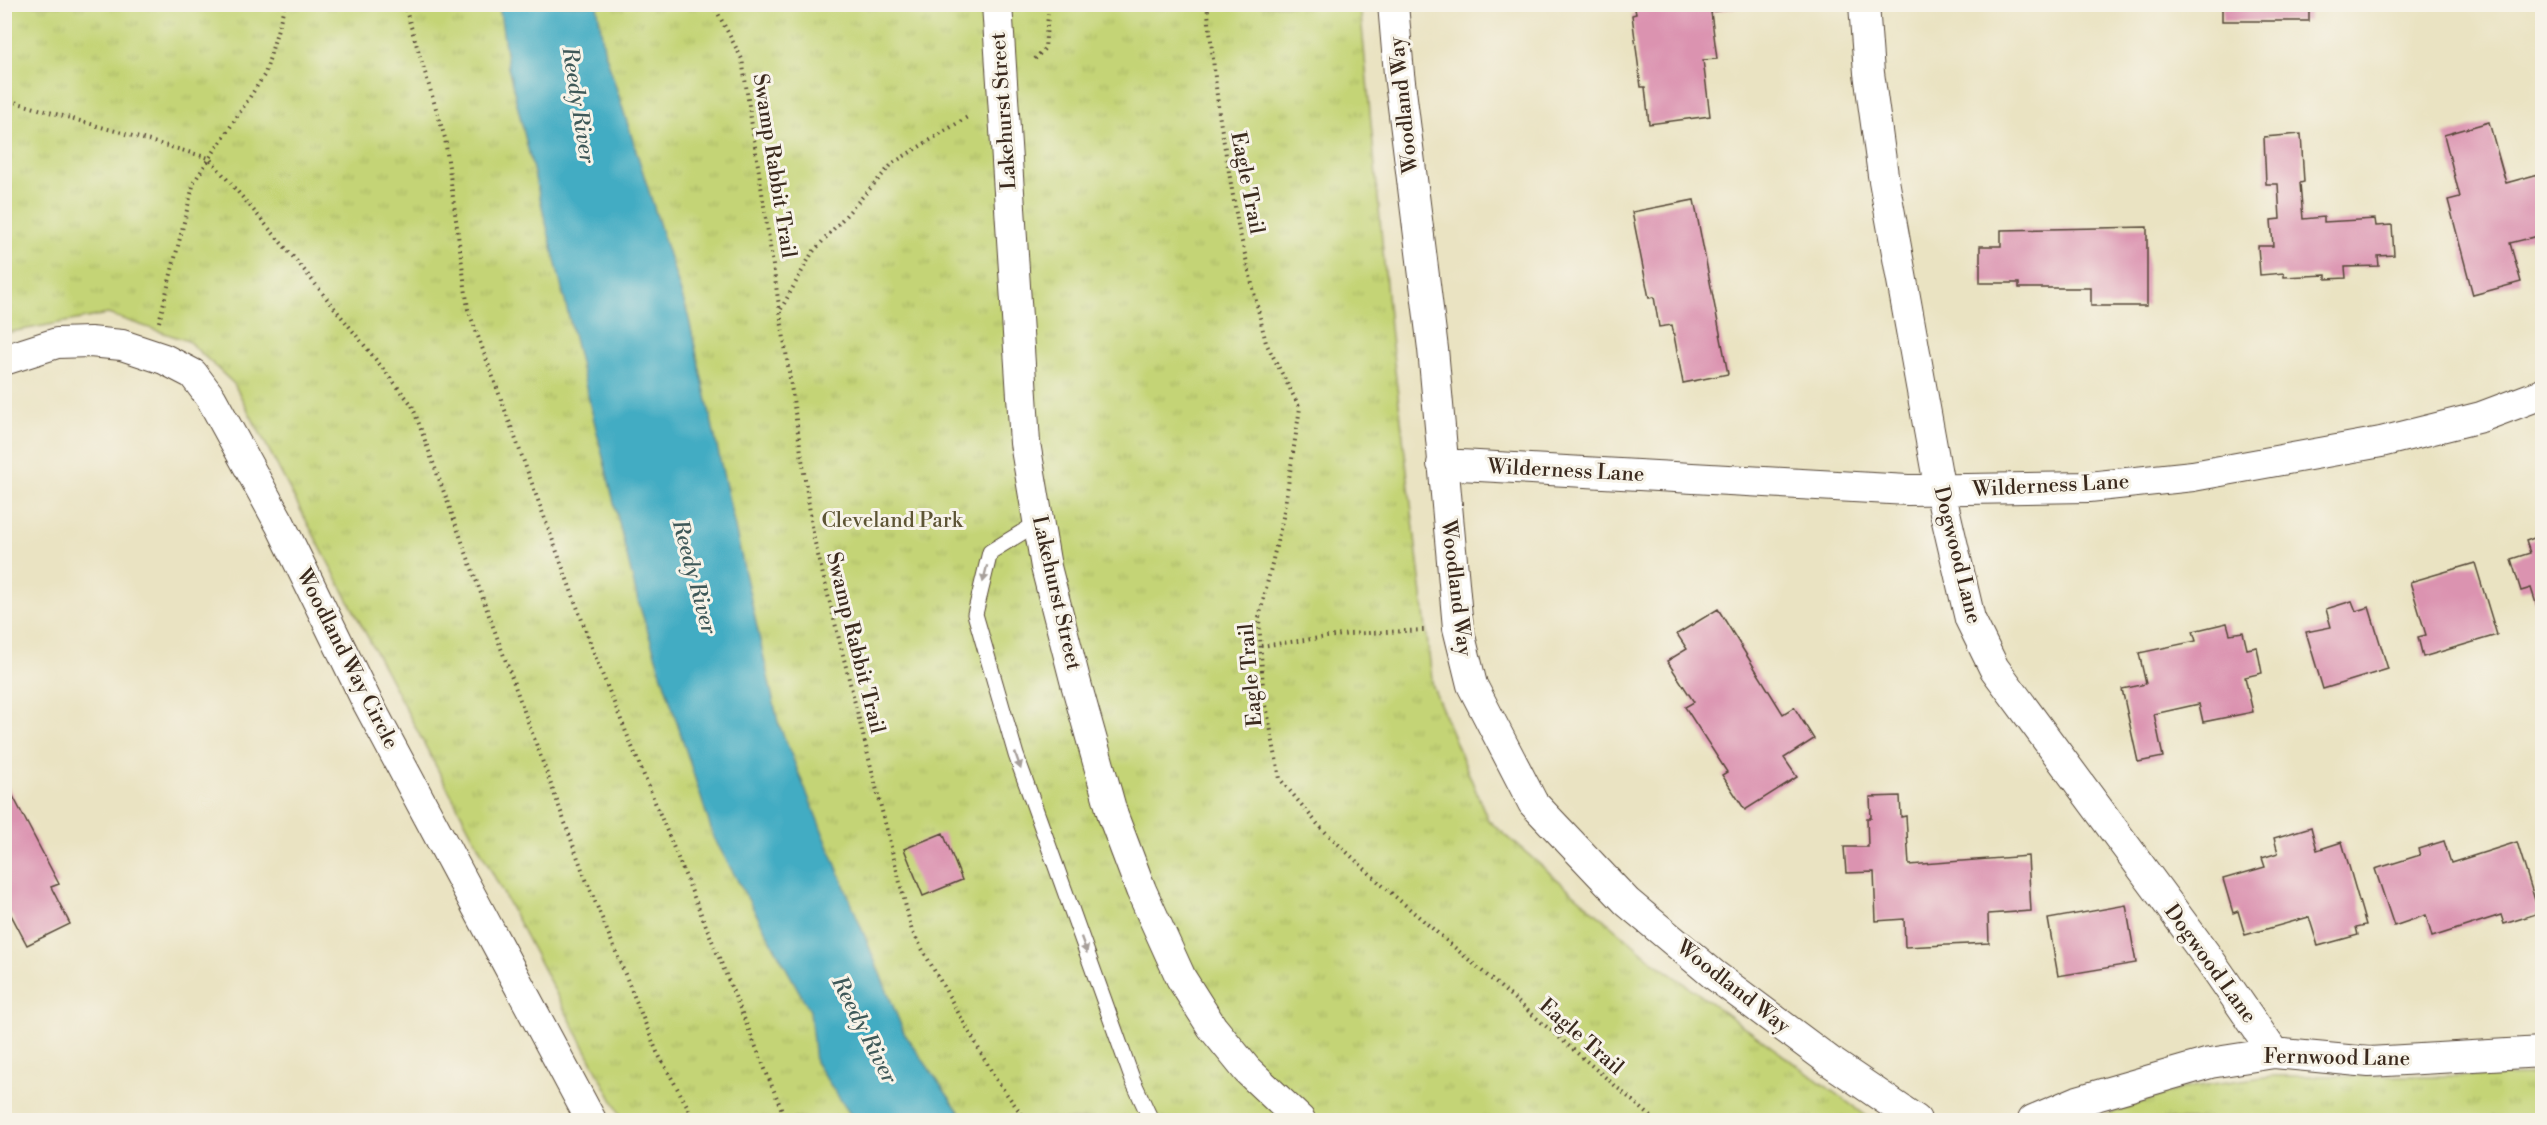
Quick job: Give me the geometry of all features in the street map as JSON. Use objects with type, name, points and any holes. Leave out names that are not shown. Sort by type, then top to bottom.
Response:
[{"type":"street","name":"Lakehurst Street","points":[[997,4],[1025,443],[1046,567],[1075,680],[1113,816],[1141,890],[1181,978],[1212,1027],[1247,1070],[1300,1120]]},
{"type":"street","name":"Woodland Way","points":[[1393,4],[1399,74],[1433,349],[1458,628],[1472,685],[1533,803],[1627,902],[1705,967],[1831,1062],[1916,1120]]},
{"type":"street","name":"Dogwood Lane","points":[[1864,4],[1869,73],[1883,175],[1940,490],[1970,619],[1994,668],[2209,959],[2274,1053]]},
{"type":"street","name":"Woodland Way Circle","points":[[4,360],[57,343],[122,345],[164,358],[193,375],[211,398],[280,524],[364,698],[591,1120]]},
{"type":"street","name":"Wilderness Lane","points":[[1442,464],[1940,490],[2089,487],[2193,476],[2381,442],[2481,417],[2542,394]]},
{"type":"street","name":"Fernwood Lane","points":[[2033,1120],[2078,1101],[2210,1063],[2274,1053],[2369,1062],[2542,1052]]},
{"type":"lane","points":[[1039,522],[990,552],[975,614],[1016,755],[1133,1081],[1151,1120]]},
{"type":"path","points":[[151,354],[194,182],[265,74],[285,4]]},
{"type":"path","points":[[404,4],[445,138],[468,309],[598,663],[786,1120]]},
{"type":"path","name":"Swamp Rabbit Trail","points":[[713,4],[742,59],[814,539],[912,931],[997,1081],[1026,1120]]},
{"type":"path","name":"Eagle Trail","points":[[1207,4],[1219,114],[1238,225],[1266,343],[1300,408],[1283,517],[1259,618],[1263,689],[1280,779],[1320,827],[1383,886],[1655,1120]]},
{"type":"path","points":[[780,310],[812,253],[893,163],[1003,95]]},
{"type":"path","points":[[4,99],[209,158],[300,265],[412,405],[583,872],[657,1052],[695,1120]]},
{"type":"path","points":[[1261,646],[1349,634],[1458,628]]},
{"type":"green space","name":"Cleveland Park","points":[[5,5],[1360,5],[1391,337],[1433,687],[1488,820],[1648,957],[1872,1120],[623,1120],[234,384],[188,341],[108,314],[5,333]]},
{"type":"green space","points":[[2542,1074],[2542,1120],[2092,1120],[2183,1088],[2272,1076]]},
{"type":"water","name":"Reedy River","points":[[499,5],[597,5],[604,49],[688,315],[778,722],[904,1033],[965,1120],[854,1120],[815,1062],[810,1011],[714,838],[638,601],[508,67]]},
{"type":"building","points":[[1634,4],[1756,4],[1711,12],[1717,59],[1703,60],[1710,116],[1649,124],[1645,87],[1641,87],[1632,15],[1636,14]]},
{"type":"building","points":[[2222,4],[2309,4],[2309,21],[2222,21]]},
{"type":"building","points":[[2489,122],[2506,183],[2542,173],[2542,235],[2510,243],[2521,282],[2473,295],[2448,200],[2460,197],[2444,135]]},
{"type":"building","points":[[2301,134],[2304,182],[2300,183],[2303,219],[2324,217],[2324,222],[2375,219],[2376,226],[2392,225],[2394,255],[2378,256],[2379,266],[2345,267],[2346,278],[2326,279],[2326,275],[2284,277],[2284,273],[2260,275],[2258,246],[2273,246],[2271,220],[2280,219],[2278,184],[2266,184],[2264,137]]},
{"type":"building","points":[[1694,200],[1728,374],[1683,383],[1672,325],[1659,327],[1654,297],[1649,298],[1632,212]]},
{"type":"building","points":[[2147,227],[2147,306],[2091,306],[2091,288],[2019,288],[2019,283],[1980,283],[1980,246],[2001,246],[2001,230]]},
{"type":"building","points":[[2542,535],[2542,622],[2531,588],[2521,591],[2511,559],[2530,553],[2526,541]]},
{"type":"building","points":[[2475,563],[2497,635],[2423,657],[2418,637],[2426,635],[2410,582]]},
{"type":"building","points":[[2352,601],[2356,611],[2369,607],[2388,669],[2323,689],[2306,632],[2331,627],[2326,609]]},
{"type":"building","points":[[1718,609],[1783,714],[1794,707],[1814,739],[1784,758],[1797,777],[1745,810],[1722,775],[1727,772],[1685,707],[1694,702],[1667,661],[1687,649],[1677,634]]},
{"type":"building","points":[[2227,623],[2230,634],[2243,632],[2247,649],[2257,647],[2262,673],[2245,677],[2253,712],[2203,722],[2199,704],[2154,714],[2163,757],[2138,762],[2122,689],[2146,684],[2139,653],[2196,641],[2193,631]]},
{"type":"building","points":[[4,779],[59,884],[51,887],[70,924],[27,945],[10,913],[4,915]]},
{"type":"building","points":[[1900,796],[1901,817],[1906,816],[1909,865],[2028,856],[2031,911],[1988,914],[1989,943],[1905,947],[1904,919],[1876,921],[1874,872],[1846,873],[1844,847],[1868,847],[1867,818],[1871,818],[1870,797]]},
{"type":"building","points":[[2311,827],[2317,850],[2342,842],[2366,925],[2356,927],[2358,935],[2318,946],[2309,917],[2245,935],[2238,911],[2233,913],[2223,879],[2265,867],[2262,858],[2278,853],[2274,838]]},
{"type":"building","points":[[943,833],[962,880],[923,896],[904,849]]},
{"type":"building","points":[[2444,841],[2451,863],[2517,842],[2539,913],[2504,924],[2501,915],[2432,937],[2426,915],[2394,926],[2375,869],[2420,855],[2418,849]]},
{"type":"building","points":[[2126,905],[2136,963],[2058,976],[2048,919]]}]
